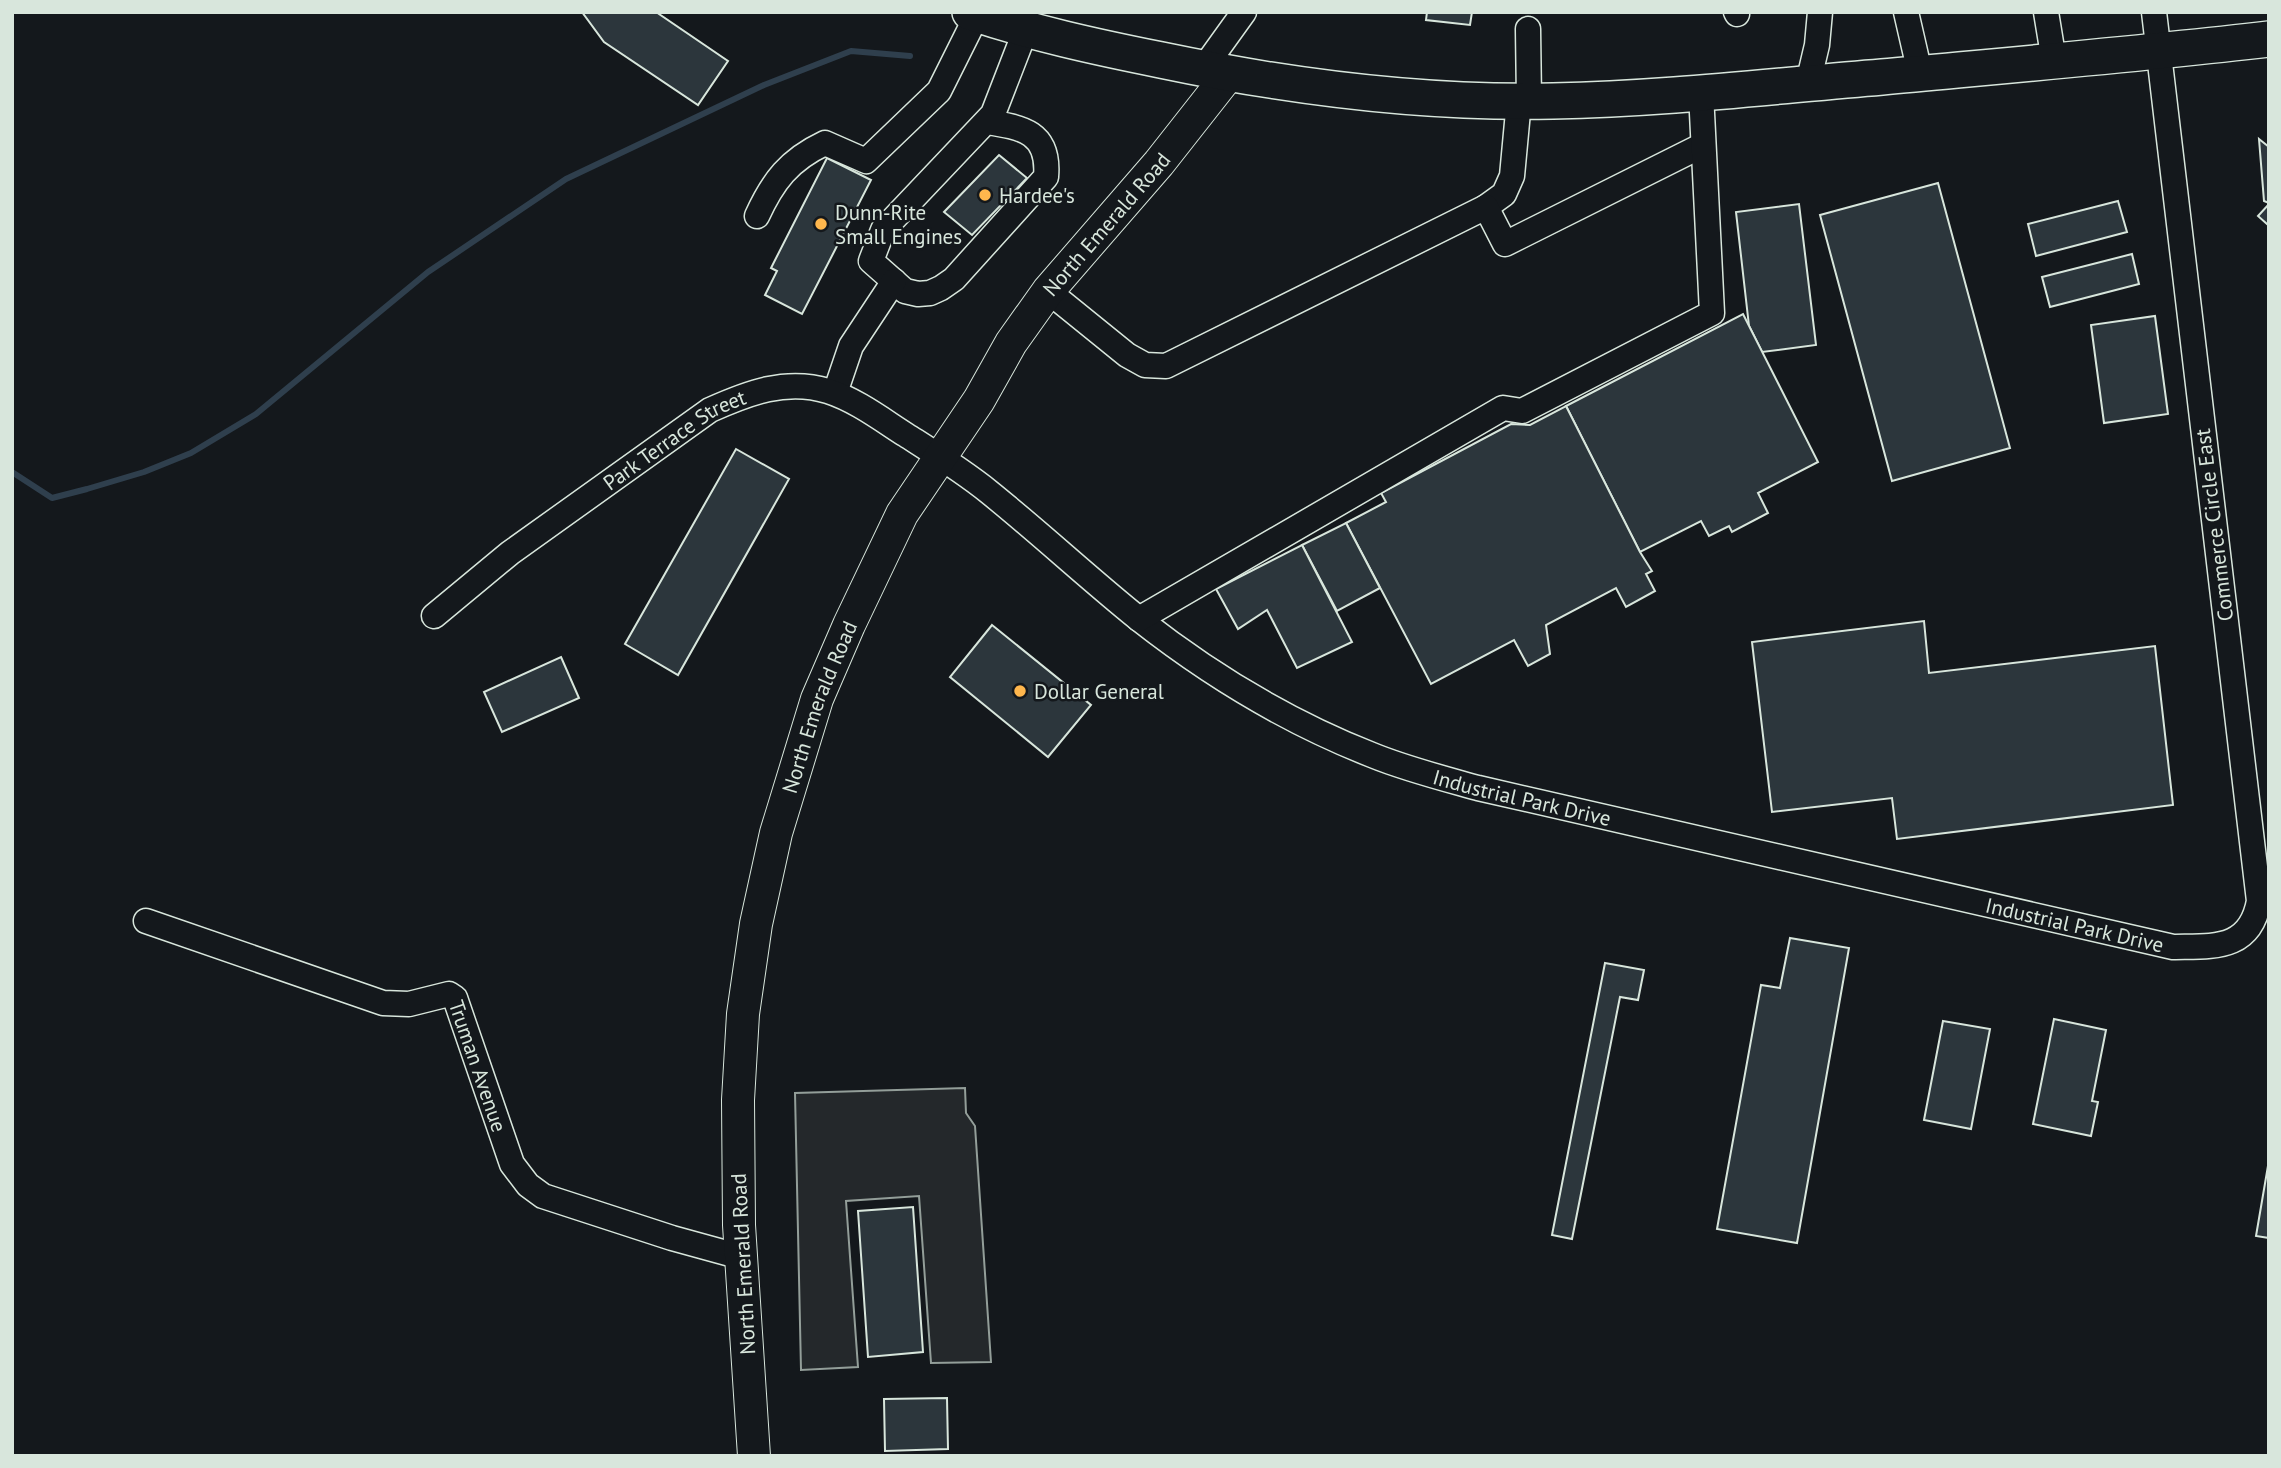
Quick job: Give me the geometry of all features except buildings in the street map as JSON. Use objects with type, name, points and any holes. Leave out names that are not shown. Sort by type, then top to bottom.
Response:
[{"type":"highway","points":[[973,13],[1090,46],[1216,72],[1344,90],[1454,99],[1524,101],[1700,93],[2157,52],[2269,39]]},
{"type":"main road","name":"North Emerald Road","points":[[754,1456],[739,1225],[738,1100],[743,1014],[756,924],[776,832],[817,699],[902,514],[979,400],[1011,343],[1048,292],[1159,163],[1216,72]]},
{"type":"street","points":[[1216,72],[1244,12]]},
{"type":"street","points":[[1808,83],[1817,45],[1820,12]]},
{"type":"street","points":[[1906,12],[1920,73]]},
{"type":"street","points":[[2046,12],[2054,61]]},
{"type":"street","name":"Commerce Circle East","points":[[2154,12],[2259,901],[2253,922],[2233,941],[2220,947],[2187,947]]},
{"type":"street","points":[[757,216],[768,193],[804,153],[825,143],[866,161],[905,126],[939,91],[973,13]]},
{"type":"street","points":[[986,122],[1017,126],[1034,136],[1047,163],[1046,177],[954,279],[930,293],[905,291],[871,261],[883,230],[993,114],[1027,29]]},
{"type":"street","points":[[1048,292],[1127,355],[1145,365],[1166,366],[1486,207],[1504,194],[1512,176],[1524,101],[1528,29]]},
{"type":"street","points":[[1139,619],[1503,408],[1522,411],[1712,313],[1700,93]]},
{"type":"street","points":[[1486,207],[1505,244],[1703,145]]},
{"type":"street","points":[[835,393],[851,346],[894,281]]},
{"type":"street","name":"Park Terrace Street","points":[[434,616],[510,553],[710,410],[743,395],[785,386],[804,386],[835,393],[862,406],[941,458]]},
{"type":"street","name":"Industrial Park Drive","points":[[941,458],[987,491],[1139,619],[1195,659],[1284,714],[1371,755],[1478,788],[2173,947],[2187,947]]},
{"type":"street","name":"Truman Avenue","points":[[146,921],[383,1003],[409,1004],[449,994],[455,998],[512,1164],[528,1185],[543,1196],[672,1238],[741,1257]]},
{"type":"shaded area","points":[[965,1088],[966,1113],[975,1126],[991,1362],[931,1363],[919,1196],[846,1201],[858,1367],[801,1370],[795,1093]]},
{"type":"waterway","points":[[12,472],[52,498],[144,472],[191,453],[256,414],[428,272],[566,179],[764,85],[851,51],[910,56]]},
{"type":"place","name":"Hardee's","points":[[985,195]]},
{"type":"place","name":"Dunn-Rite Small Engines","points":[[821,224]]},
{"type":"place","name":"Dollar General","points":[[1020,691]]}]
